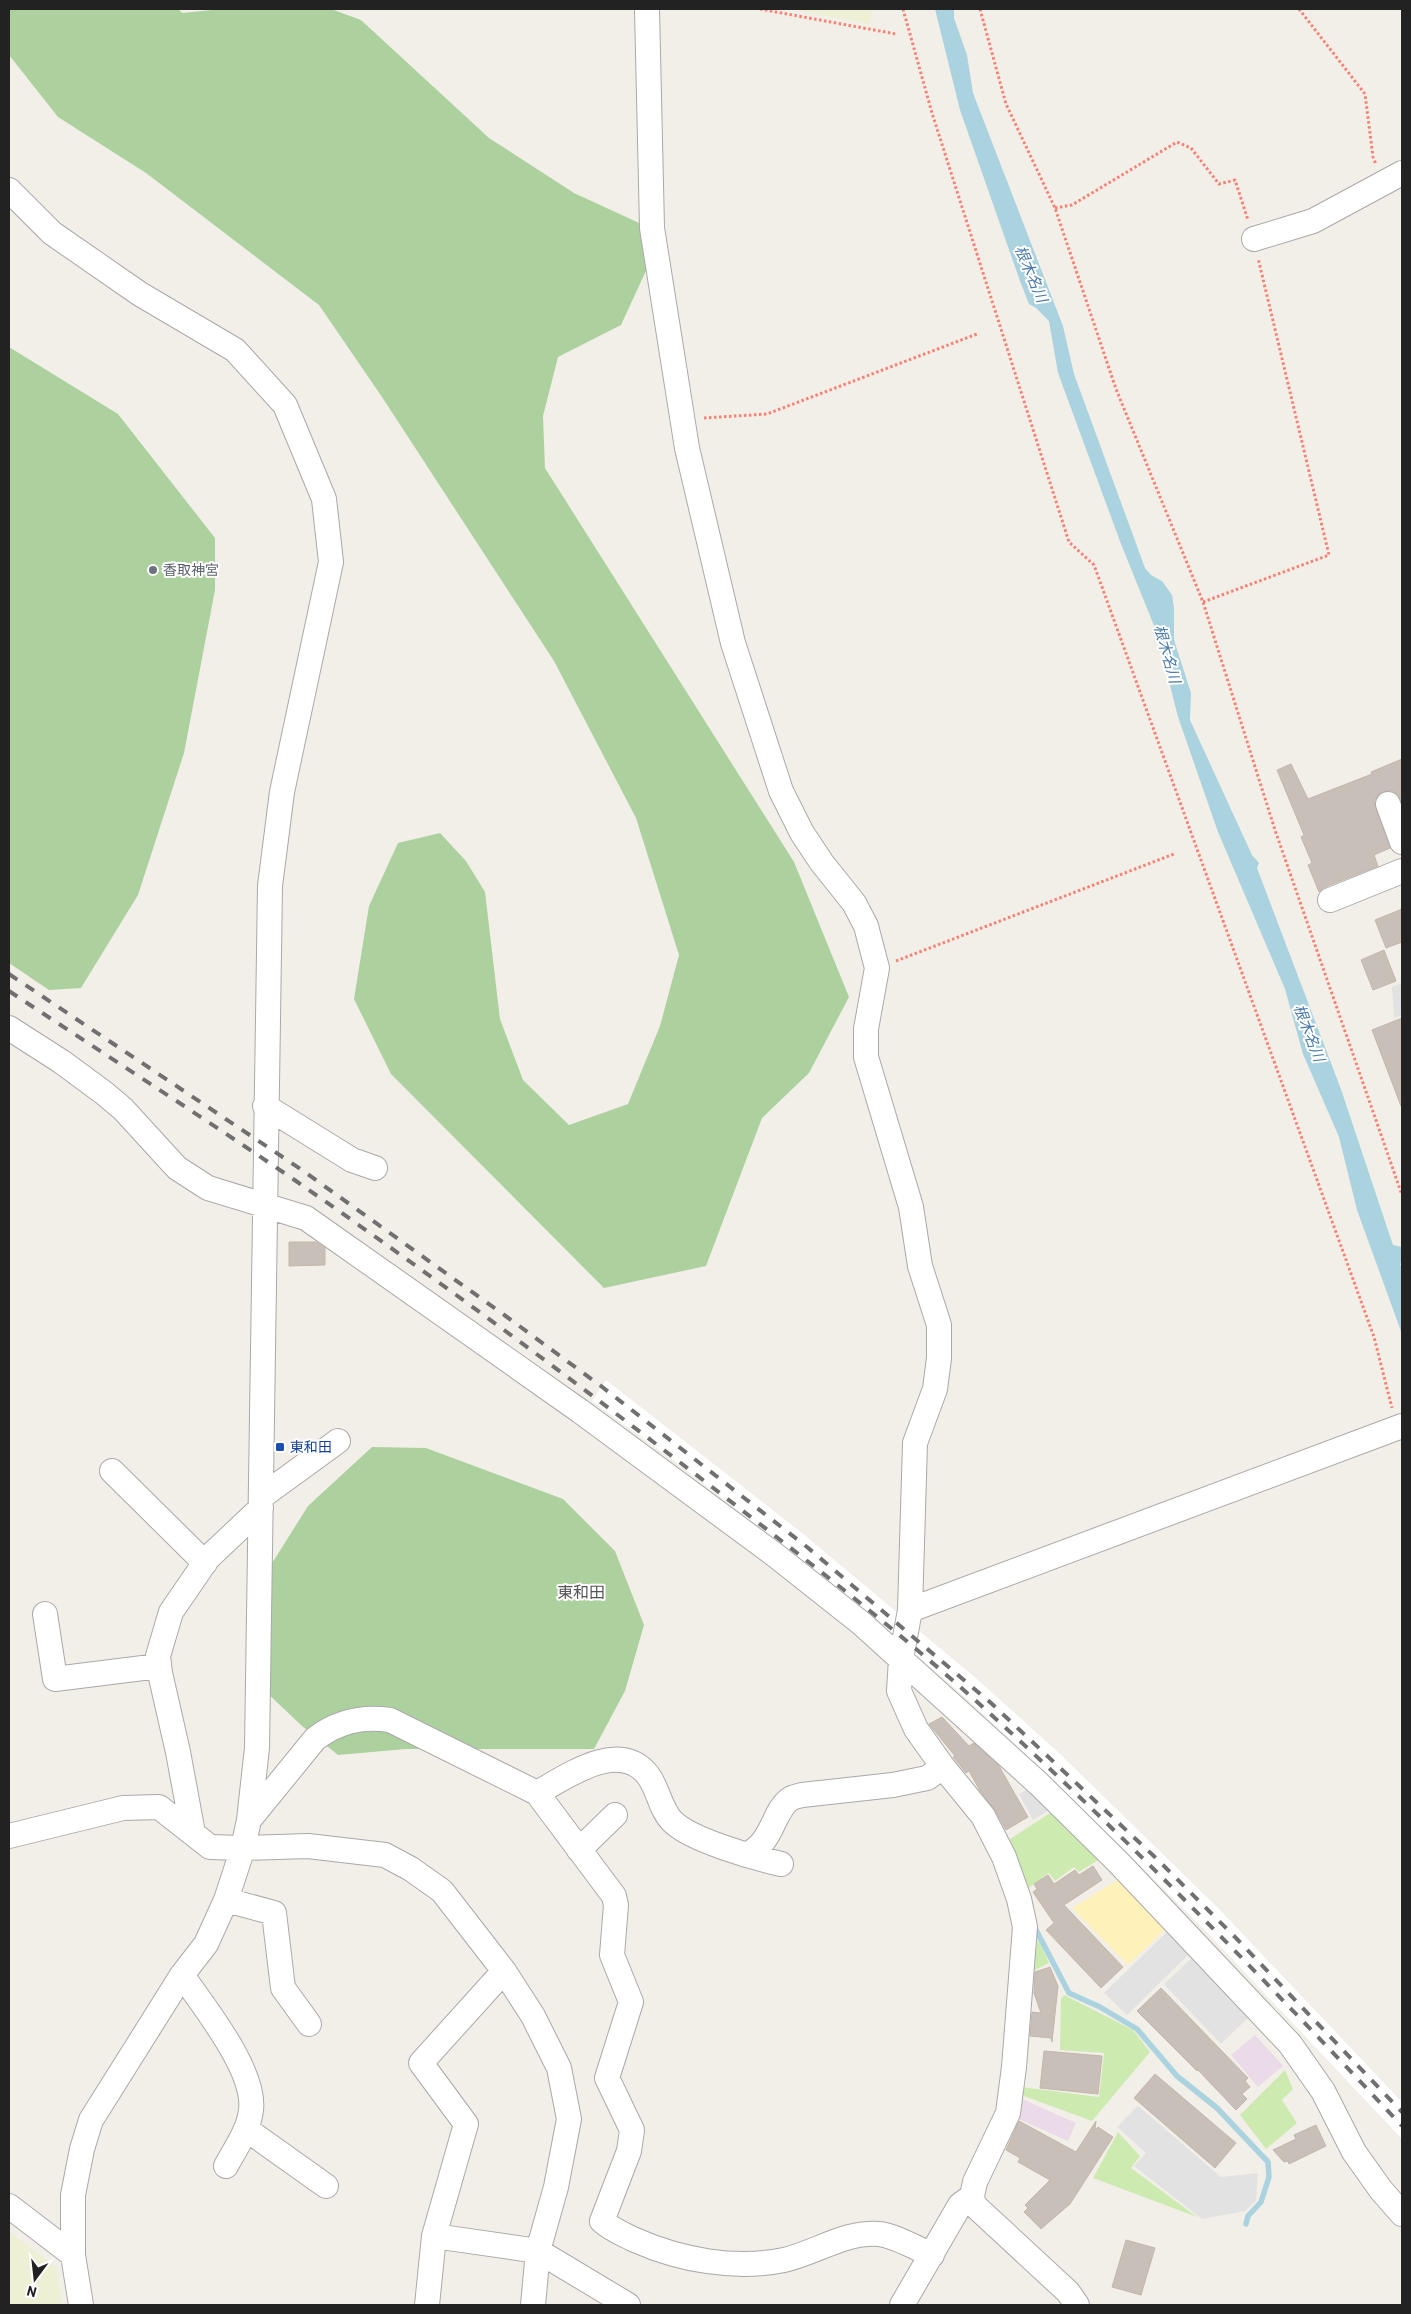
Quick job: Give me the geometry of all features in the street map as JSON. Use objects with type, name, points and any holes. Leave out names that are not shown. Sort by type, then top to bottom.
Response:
[{"type":"street","points":[[647,9],[652,228],[687,448],[733,643],[781,791],[802,833],[822,864],[854,903],[866,926],[876,968],[866,1028],[866,1057],[911,1207],[920,1266],[939,1325],[939,1358],[935,1389],[915,1443],[910,1610],[901,1659],[900,1691],[916,1729],[942,1767],[982,1816],[1000,1849],[1019,1899],[1025,1927],[1014,2067],[1008,2113],[975,2182],[972,2196],[974,2205],[1068,2292],[1077,2305]]},
{"type":"street","points":[[1254,239],[1313,221],[1394,177]]},
{"type":"street","points":[[9,190],[52,233],[140,294],[235,350],[285,405],[324,499],[330,562],[282,792],[270,886],[257,1748],[250,1820],[226,1900],[206,1944],[182,1975],[91,2120],[82,2149],[73,2195],[73,2255],[81,2305]]},
{"type":"street","points":[[1388,804],[1402,842]]},
{"type":"street","points":[[1330,900],[1402,871]]},
{"type":"street","points":[[9,1028],[62,1062],[104,1093],[123,1109],[177,1168],[208,1188],[306,1218],[580,1411],[775,1555],[861,1623],[1046,1790],[1119,1863],[1290,2044],[1323,2091],[1354,2152],[1381,2190],[1402,2214]]},
{"type":"street","points":[[266,1106],[352,1160],[375,1168]]},
{"type":"street","points":[[910,1610],[1399,1427]]},
{"type":"street","points":[[193,1833],[158,1656],[171,1612],[205,1562],[261,1503],[338,1441]]},
{"type":"street","points":[[112,1471],[205,1562]]},
{"type":"street","points":[[46,1614],[55,1679],[159,1666]]},
{"type":"street","points":[[250,1820],[315,1739],[327,1730],[348,1721],[371,1717],[390,1720],[537,1793],[614,1896],[616,1906],[612,1954],[631,2002],[607,2078],[632,2130],[629,2151],[602,2221],[610,2228],[659,2250],[712,2262],[754,2264],[777,2261],[849,2238],[879,2234],[932,2255]]},
{"type":"street","points":[[537,1793],[582,1767],[606,1760],[624,1760],[638,1765],[648,1775],[671,1821],[684,1831],[746,1855],[782,1864]]},
{"type":"street","points":[[746,1855],[764,1842],[790,1799],[802,1795],[892,1785],[927,1778],[942,1767]]},
{"type":"street","points":[[9,1836],[123,1808],[159,1807],[210,1847],[308,1846],[385,1856],[411,1870],[442,1891],[504,1971],[533,2016],[559,2068],[569,2119],[556,2187],[538,2251],[533,2305]]},
{"type":"street","points":[[579,1850],[615,1815]]},
{"type":"street","points":[[226,1900],[274,1913],[283,1988],[309,2024]]},
{"type":"street","points":[[427,2305],[434,2236],[466,2124],[420,2063],[504,1971]]},
{"type":"street","points":[[182,1975],[231,2048],[252,2096],[251,2112],[246,2129],[226,2166]]},
{"type":"street","points":[[246,2129],[326,2186]]},
{"type":"street","points":[[902,2305],[960,2205],[972,2196]]},
{"type":"street","points":[[9,2206],[73,2255]]},
{"type":"street","points":[[434,2236],[538,2251],[628,2305]]},
{"type":"path","points":[[760,9],[896,34]]},
{"type":"path","points":[[903,9],[932,113],[1069,542],[1094,565],[1374,1337],[1399,1427]]},
{"type":"path","points":[[980,9],[1006,104],[1055,208],[1116,388],[1203,602],[1275,830],[1402,1194]]},
{"type":"path","points":[[1299,9],[1365,94],[1373,158],[1394,177]]},
{"type":"path","points":[[1055,208],[1072,205],[1177,142],[1191,148],[1219,184],[1235,180],[1254,239],[1329,555],[1203,602]]},
{"type":"path","points":[[683,420],[767,414],[977,334]]},
{"type":"path","points":[[876,968],[1174,854]]},
{"type":"shaded area","points":[[1402,983],[1402,1015],[1394,1018],[1392,987]]},
{"type":"shaded area","points":[[1032,1787],[1051,1809],[1033,1820],[1019,1794]]},
{"type":"shaded area","points":[[1168,1931],[1190,1953],[1127,2015],[1104,1993]]},
{"type":"shaded area","points":[[1194,1956],[1250,2016],[1221,2044],[1164,1984]]},
{"type":"shaded area","points":[[1255,2035],[1283,2066],[1258,2087],[1231,2055]]},
{"type":"shaded area","points":[[1020,2098],[1076,2123],[1068,2141],[1012,2116]]},
{"type":"shaded area","points":[[1138,2106],[1221,2177],[1258,2173],[1256,2201],[1245,2211],[1202,2219],[1134,2166],[1146,2153],[1117,2127]]},
{"type":"green space","points":[[9,9],[178,9],[182,13],[222,9],[331,9],[361,20],[489,138],[574,193],[663,234],[621,325],[558,357],[543,416],[545,468],[794,862],[849,997],[809,1073],[762,1118],[706,1266],[604,1288],[391,1074],[354,999],[369,906],[398,843],[440,833],[466,861],[485,892],[500,1019],[523,1080],[569,1125],[628,1104],[660,1026],[679,955],[636,818],[554,661],[382,397],[319,305],[146,173],[58,117],[9,55]]},
{"type":"green space","points":[[789,9],[872,9],[870,24]]},
{"type":"green space","points":[[9,347],[118,414],[215,538],[215,590],[184,753],[138,895],[81,988],[49,990],[9,963]]},
{"type":"green space","points":[[372,1447],[426,1448],[563,1499],[615,1551],[644,1625],[625,1691],[594,1749],[406,1749],[338,1755],[302,1726],[247,1674],[269,1568],[308,1506]]},
{"type":"green space","points":[[1053,1811],[1100,1859],[1079,1872],[1074,1867],[1055,1881],[1049,1873],[1026,1890],[1007,1841]]},
{"type":"green space","points":[[1038,1939],[1049,1963],[1031,1972]]},
{"type":"green space","points":[[1064,1995],[1133,2030],[1150,2052],[1092,2121],[1021,2095],[1021,2087],[1099,2097],[1104,2053],[1060,2050],[1061,1999]]},
{"type":"green space","points":[[1285,2070],[1293,2089],[1282,2100],[1297,2123],[1266,2149],[1240,2115]]},
{"type":"green space","points":[[1118,2132],[1140,2156],[1131,2168],[1197,2217],[1093,2178]]},
{"type":"green space","points":[[9,2231],[57,2268],[62,2305],[9,2305]]},
{"type":"sand","points":[[1119,1879],[1168,1927],[1128,1965],[1072,1908]]},
{"type":"water","name":"根木名川","points":[[935,9],[954,9],[954,18],[967,55],[973,93],[1063,326],[1074,374],[1145,568],[1151,575],[1162,581],[1172,595],[1174,640],[1191,693],[1190,720],[1252,855],[1259,863],[1257,868],[1342,1092],[1393,1245],[1402,1247],[1402,1262],[1400,1264],[1402,1269],[1402,1334],[1357,1210],[1339,1137],[1303,1054],[1285,989],[1218,832],[1178,717],[1157,633],[1121,544],[1058,373],[1049,321],[1029,304],[1020,281],[960,110]]},
{"type":"pier","points":[[606,1380],[802,1533],[978,1680],[1059,1753],[1218,1908],[1402,2102],[1402,2139],[1204,1929],[1048,1775],[965,1697],[874,1619],[786,1548],[677,1463],[592,1401]]},
{"type":"building","points":[[1402,759],[1402,803],[1397,794],[1390,790],[1378,795],[1374,802],[1390,848],[1374,855],[1378,866],[1325,887],[1319,892],[1308,865],[1312,863],[1301,837],[1304,835],[1277,770],[1291,764],[1308,799],[1372,774],[1371,772]]},
{"type":"building","points":[[1402,909],[1402,942],[1386,948],[1375,920]]},
{"type":"building","points":[[1384,950],[1396,981],[1373,990],[1361,960]]},
{"type":"building","points":[[1402,1018],[1402,1106],[1401,1106],[1372,1030]]},
{"type":"building","points":[[289,1242],[316,1242],[325,1248],[325,1265],[289,1266]]},
{"type":"building","points":[[942,1717],[969,1746],[974,1743],[999,1766],[1028,1817],[1006,1830],[969,1771],[966,1773],[929,1724]]},
{"type":"building","points":[[1093,1866],[1102,1880],[1064,1905],[1123,1967],[1101,1988],[1046,1930],[1054,1923],[1033,1892],[1037,1889],[1034,1884],[1048,1875],[1054,1884],[1075,1870],[1079,1875]]},
{"type":"building","points":[[1050,1967],[1058,1986],[1052,2042],[1051,2038],[1030,2036],[1032,2012],[1041,2013],[1034,1993],[1035,1972]]},
{"type":"building","points":[[1161,1988],[1248,2078],[1245,2081],[1250,2087],[1242,2094],[1247,2099],[1236,2110],[1137,2011]]},
{"type":"building","points":[[1044,2051],[1102,2056],[1098,2094],[1040,2088]]},
{"type":"building","points":[[1155,2074],[1236,2143],[1215,2168],[1134,2098]]},
{"type":"building","points":[[1019,2121],[1076,2152],[1096,2121],[1095,2130],[1098,2127],[1113,2137],[1070,2204],[1041,2229],[1024,2212],[1028,2208],[1025,2205],[1050,2180],[1018,2162],[1020,2158],[1006,2150]]},
{"type":"building","points":[[1316,2125],[1326,2146],[1289,2164],[1288,2161],[1284,2162],[1273,2150],[1296,2139],[1294,2135]]},
{"type":"building","points":[[1126,2240],[1155,2248],[1141,2295],[1112,2287]]},
{"type":"waterway","points":[[1035,1928],[1069,1993],[1100,2007],[1137,2029],[1177,2076],[1217,2108],[1268,2162],[1269,2177],[1261,2202],[1248,2216],[1246,2224]]},
{"type":"railway","points":[[9,974],[302,1170],[507,1317],[601,1386],[807,1547],[991,1703],[1158,1860],[1235,1937],[1402,2112]]},
{"type":"railway","points":[[9,991],[296,1181],[401,1255],[506,1331],[661,1448],[817,1568],[886,1624],[986,1710],[1094,1811],[1250,1966],[1402,2126]]},
{"type":"place","name":"香取神宮","points":[[153,570]]},
{"type":"place","name":"東和田","points":[[280,1447]]},
{"type":"district","name":"東和田","points":[[581,1592]]}]
